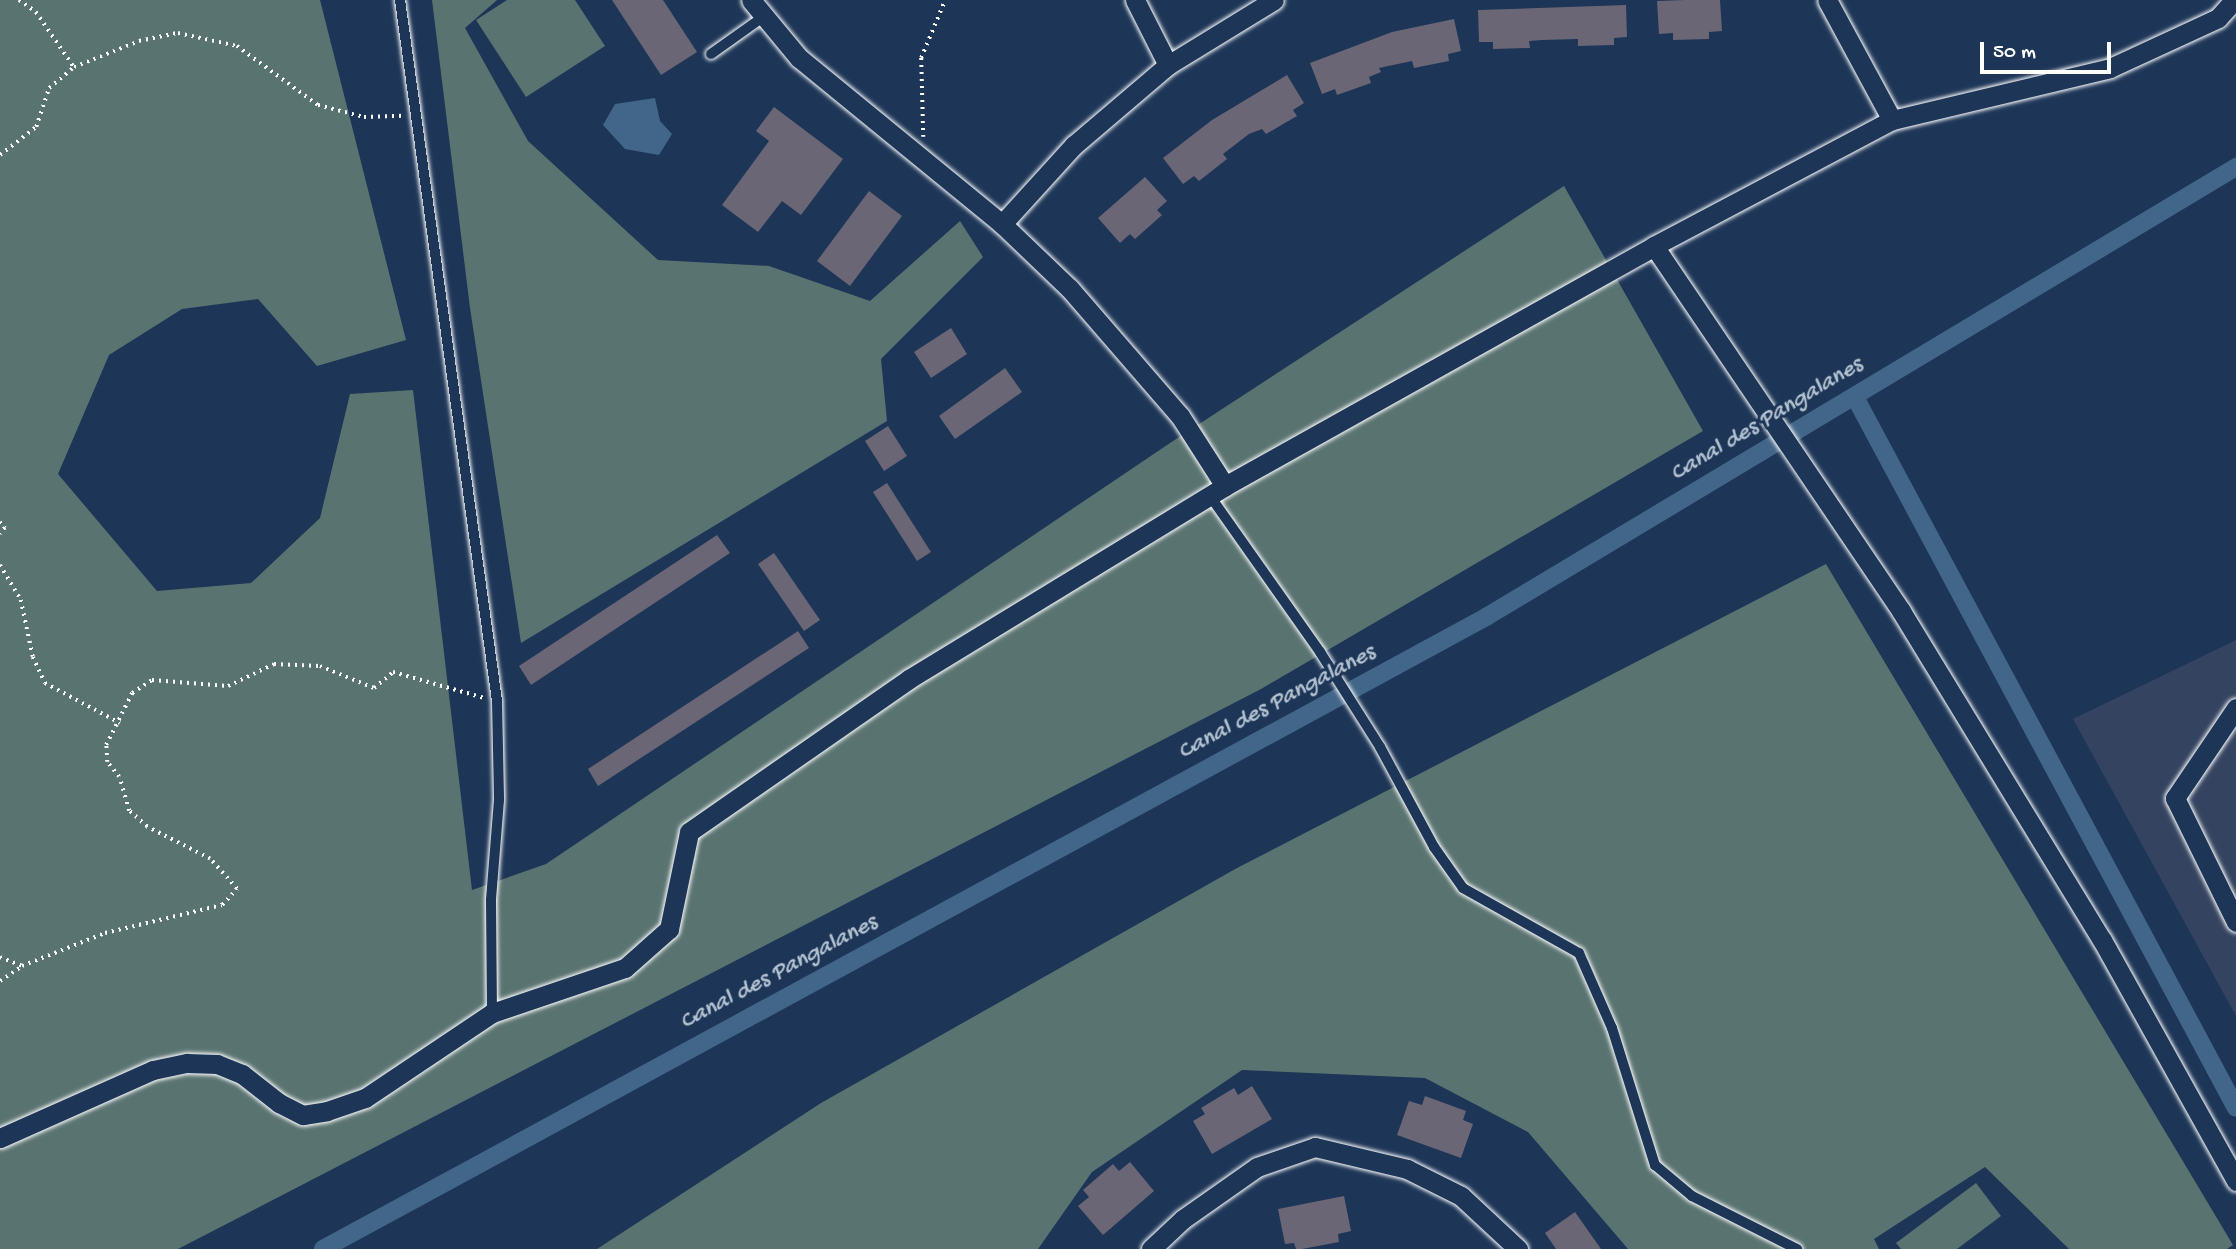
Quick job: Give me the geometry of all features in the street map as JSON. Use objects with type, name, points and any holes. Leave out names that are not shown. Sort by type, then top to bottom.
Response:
[{"type":"street","points":[[751,0],[799,58],[844,98],[1002,224],[1123,347],[1180,415],[1217,491]]},
{"type":"street","points":[[1135,0],[1168,65]]},
{"type":"street","points":[[1002,224],[1074,145],[1168,65],[1274,0]]},
{"type":"street","points":[[1827,0],[1892,120]]},
{"type":"street","points":[[0,1138],[153,1070],[187,1063],[217,1064],[242,1074],[279,1103],[303,1115],[327,1111],[365,1098],[492,1013],[625,968],[669,929],[689,832],[909,679],[1217,491],[1654,246],[1892,120],[2110,68],[2218,18],[2234,0]]},
{"type":"street","points":[[1654,246],[1901,611],[2102,940],[2236,1181]]},
{"type":"street","points":[[2236,708],[2175,798],[2236,922]]},
{"type":"street","points":[[1151,1249],[1193,1211],[1257,1167],[1315,1147],[1406,1169],[1461,1196],[1518,1249]]},
{"type":"lane","points":[[400,0],[497,701],[499,800],[491,900],[492,1013]]},
{"type":"lane","points":[[711,54],[763,17]]},
{"type":"lane","points":[[1217,491],[1380,747],[1434,847],[1463,888],[1579,953],[1612,1028],[1655,1165],[1692,1196],[1797,1249]]},
{"type":"path","points":[[19,0],[36,12],[75,67]]},
{"type":"path","points":[[925,160],[921,58],[944,0]]},
{"type":"path","points":[[0,155],[36,127],[49,88],[75,67],[139,41],[178,33],[237,46],[318,105],[364,117],[415,115]]},
{"type":"path","points":[[0,522],[5,528],[0,534]]},
{"type":"path","points":[[0,565],[21,600],[33,657],[45,684],[120,723]]},
{"type":"path","points":[[0,981],[22,966],[105,933],[222,905],[237,889],[210,859],[147,827],[129,811],[119,777],[107,762],[106,745],[120,723],[132,693],[152,680],[228,687],[274,664],[320,666],[374,688],[393,672],[497,701]]},
{"type":"path","points":[[0,957],[22,966]]},
{"type":"shaded area","points":[[655,98],[660,121],[672,134],[659,155],[625,149],[603,125],[615,104]]},
{"type":"shaded area","points":[[2236,640],[2236,1016],[2073,719]]},
{"type":"green space","points":[[0,0],[320,0],[406,340],[317,366],[258,299],[182,309],[109,355],[58,474],[157,591],[251,583],[320,518],[350,394],[413,390],[472,890],[546,864],[1170,443],[1564,186],[1703,431],[1261,689],[178,1249],[0,1249]]},
{"type":"green space","points":[[432,0],[497,0],[465,28],[528,141],[658,260],[769,266],[870,301],[960,221],[983,257],[881,359],[887,421],[521,643],[470,308]]},
{"type":"green space","points":[[507,0],[575,0],[605,46],[526,97],[476,20]]},
{"type":"green space","points":[[1826,564],[2233,1245],[2227,1249],[2069,1249],[1985,1167],[1874,1239],[1879,1249],[1628,1249],[1528,1132],[1425,1078],[1242,1070],[1092,1172],[1038,1249],[597,1249],[821,1103],[1237,868]]},
{"type":"green space","points":[[1976,1183],[2001,1216],[1957,1249],[1901,1249],[1896,1243]]},
{"type":"building","points":[[612,0],[663,0],[697,52],[661,75]]},
{"type":"building","points":[[1720,0],[1722,31],[1709,32],[1709,39],[1673,40],[1673,33],[1659,34],[1657,1]]},
{"type":"building","points":[[1626,5],[1627,37],[1614,38],[1614,45],[1578,46],[1578,39],[1542,40],[1529,41],[1530,48],[1493,49],[1493,42],[1479,42],[1478,10]]},
{"type":"building","points":[[1454,19],[1461,51],[1448,54],[1449,61],[1414,68],[1412,61],[1379,68],[1381,72],[1369,77],[1371,83],[1337,95],[1335,89],[1322,94],[1310,63],[1392,32]]},
{"type":"building","points":[[1287,75],[1304,103],[1293,110],[1297,116],[1266,134],[1262,129],[1249,134],[1223,154],[1227,159],[1199,181],[1194,176],[1183,184],[1163,158],[1212,120]]},
{"type":"building","points":[[774,107],[843,159],[801,215],[782,201],[758,232],[722,205],[769,141],[756,131]]},
{"type":"building","points":[[1145,177],[1167,201],[1157,210],[1162,215],[1135,239],[1130,234],[1120,243],[1098,218]]},
{"type":"building","points":[[869,191],[902,216],[850,286],[817,261]]},
{"type":"building","points":[[951,328],[967,354],[931,378],[914,352]]},
{"type":"building","points":[[1005,368],[1022,392],[955,439],[939,416]]},
{"type":"building","points":[[888,426],[907,456],[884,471],[865,441]]},
{"type":"building","points":[[887,483],[931,552],[917,561],[873,492]]},
{"type":"building","points":[[717,535],[730,553],[531,685],[519,666]]},
{"type":"building","points":[[774,553],[820,620],[804,631],[758,564]]},
{"type":"building","points":[[798,631],[809,648],[598,786],[588,769]]},
{"type":"building","points":[[1252,1086],[1272,1119],[1212,1154],[1193,1121],[1205,1114],[1201,1108],[1234,1088],[1238,1095]]},
{"type":"building","points":[[1425,1096],[1466,1111],[1463,1120],[1473,1124],[1461,1158],[1397,1135],[1409,1101],[1422,1105]]},
{"type":"building","points":[[1130,1162],[1154,1191],[1103,1235],[1078,1206],[1089,1197],[1083,1190],[1113,1164],[1119,1171]]},
{"type":"building","points":[[1344,1196],[1351,1231],[1338,1234],[1339,1242],[1302,1249],[1296,1249],[1294,1243],[1285,1244],[1278,1209]]},
{"type":"building","points":[[1575,1212],[1601,1249],[1556,1249],[1545,1233]]},
{"type":"waterway","name":"Canal des Pangalanes","points":[[323,1249],[1486,617],[2236,167]]},
{"type":"waterway","points":[[1856,399],[2236,1108]]}]
